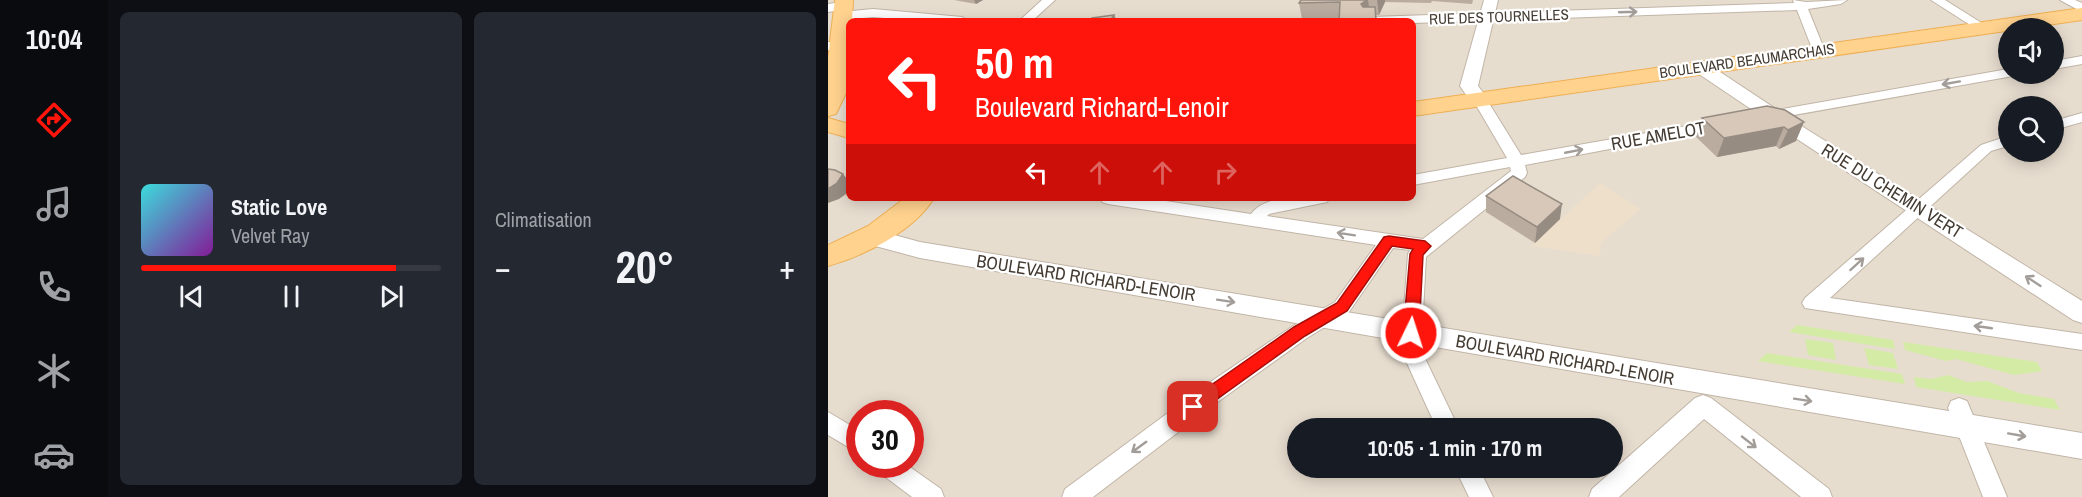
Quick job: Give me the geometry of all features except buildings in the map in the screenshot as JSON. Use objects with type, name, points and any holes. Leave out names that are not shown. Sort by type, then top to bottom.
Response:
[{"type":"main road","points":[[828,109],[835,93],[839,47],[839,8]]},
{"type":"main road","name":"BOULEVARD BEAUMARCHAIS","points":[[1416,109],[2082,14]]},
{"type":"main road","points":[[828,124],[846,130]]},
{"type":"main road","points":[[828,256],[872,237],[901,217],[918,201]]},
{"type":"street","points":[[1029,18],[1050,0]]},
{"type":"street","points":[[1443,418],[1411,350],[1417,254],[1519,173],[1517,162],[1480,100],[1469,86],[1491,0]]},
{"type":"street","name":"RUE DES TOURNELLES","points":[[1416,19],[1486,17],[1606,6],[1801,3],[1841,0]]},
{"type":"street","points":[[1937,0],[1982,27]]},
{"type":"street","points":[[2066,0],[2082,8]]},
{"type":"street","points":[[1801,3],[1819,51]]},
{"type":"street","points":[[839,8],[930,18]]},
{"type":"street","points":[[2064,63],[2082,60]]},
{"type":"street","name":"RUE DU CHEMIN VERT","points":[[1702,68],[1771,115],[2082,313]]},
{"type":"street","name":"RUE AMELOT","points":[[1416,179],[1998,75]]},
{"type":"street","points":[[2064,123],[2082,117]]},
{"type":"street","points":[[1998,144],[1986,148],[1812,303],[2082,342]]},
{"type":"street","points":[[1128,201],[1425,246]]},
{"type":"street","points":[[1256,220],[1263,209],[1305,201]]},
{"type":"street","name":"BOULEVARD RICHARD-LENOIR","points":[[872,237],[920,250],[1411,333],[1704,394],[1962,417],[2082,446]]},
{"type":"street","points":[[1074,497],[1211,394],[1342,307],[1389,240]]},
{"type":"street","points":[[1601,497],[1704,394],[1820,497]]},
{"type":"street","points":[[1962,417],[1995,497]]},
{"type":"street","points":[[828,422],[846,434]]},
{"type":"street","points":[[906,478],[932,497]]},
{"type":"street","points":[[1472,478],[1481,497]]},
{"type":"shaded area","points":[[828,0],[2082,0],[2082,497],[828,497]]},
{"type":"shaded area","points":[[1600,183],[1641,209],[1601,243],[1600,256],[1531,246]]},
{"type":"green space","points":[[1797,325],[1893,340],[1895,349],[1789,332]]},
{"type":"green space","points":[[1805,339],[1833,343],[1836,360],[1808,355]]},
{"type":"green space","points":[[1903,342],[2037,362],[2042,371],[2014,375],[1956,359],[1946,361],[1905,350]]},
{"type":"green space","points":[[1864,348],[1893,353],[1898,369],[1869,365]]},
{"type":"green space","points":[[1767,353],[1902,374],[1905,384],[1758,361]]},
{"type":"green space","points":[[1948,375],[1967,382],[1987,381],[2019,393],[2054,399],[2060,410],[1916,387],[1914,377],[1931,379]]},
{"type":"route","points":[[1193,407],[1300,332],[1342,307],[1389,240],[1425,246],[1417,254],[1411,333]]}]
